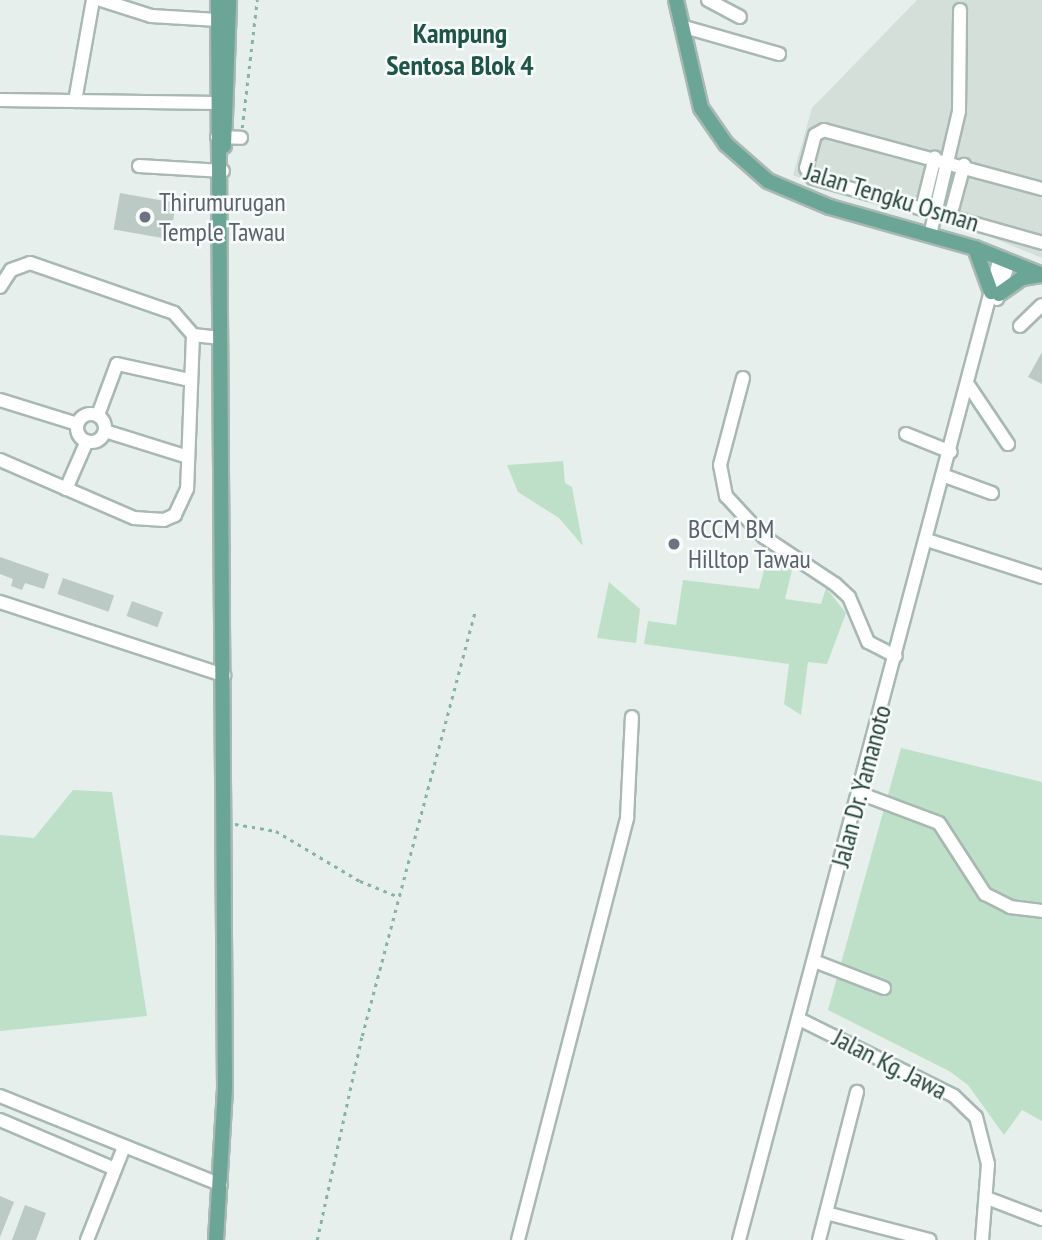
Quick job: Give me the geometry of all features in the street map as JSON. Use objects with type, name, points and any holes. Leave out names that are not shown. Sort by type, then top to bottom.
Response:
[{"type":"main road","points":[[218,0],[218,103],[228,138]]},
{"type":"main road","points":[[216,1240],[221,1185],[225,824],[222,154],[228,138],[229,0]]},
{"type":"main road","name":"Jalan Tengku Osman","points":[[676,0],[701,108],[753,170],[803,198],[975,248],[1042,275]]},
{"type":"main road","points":[[975,248],[995,293],[1022,278],[1042,275]]},
{"type":"street","points":[[75,101],[93,0]]},
{"type":"street","points":[[101,0],[152,16],[218,20]]},
{"type":"street","points":[[708,0],[740,17]]},
{"type":"street","points":[[930,235],[948,160],[963,77],[960,10]]},
{"type":"street","points":[[681,26],[779,54]]},
{"type":"street","points":[[0,100],[218,103]]},
{"type":"street","points":[[1042,189],[948,160],[824,130],[815,135],[806,168],[813,178],[923,205],[1042,243]]},
{"type":"street","points":[[923,205],[934,157]]},
{"type":"street","points":[[951,213],[964,165]]},
{"type":"street","points":[[139,166],[223,171]]},
{"type":"street","name":"Jalan Dr. Yamanoto","points":[[739,1240],[1005,259]]},
{"type":"street","points":[[0,287],[10,270],[30,263],[174,313],[192,335],[188,457],[182,509],[164,520],[134,518],[0,460]]},
{"type":"street","points":[[1020,326],[1042,305]]},
{"type":"street","points":[[192,335],[221,338]]},
{"type":"street","points":[[188,457],[105,431],[98,415],[117,364],[190,380]]},
{"type":"street","points":[[743,378],[720,465],[726,496],[764,537],[835,584],[849,597],[868,642],[896,656]]},
{"type":"street","points":[[969,386],[1008,444]]},
{"type":"street","points":[[0,400],[77,424],[87,441]]},
{"type":"street","points":[[77,424],[85,415],[98,415]]},
{"type":"street","points":[[87,441],[96,441],[105,431]]},
{"type":"street","points":[[905,434],[951,452]]},
{"type":"street","points":[[66,489],[87,441]]},
{"type":"street","points":[[945,476],[992,493]]},
{"type":"street","points":[[928,540],[1042,577]]},
{"type":"street","points":[[0,603],[224,675]]},
{"type":"street","points":[[518,1240],[627,818],[632,717]]},
{"type":"street","points":[[859,793],[939,824],[985,894],[1010,907],[1042,911]]},
{"type":"street","points":[[814,961],[884,988]]},
{"type":"street","name":"Jalan Kg. Jawa","points":[[799,1019],[908,1071],[966,1106],[983,1130],[987,1198],[982,1240]]},
{"type":"street","points":[[819,1240],[857,1092]]},
{"type":"street","points":[[1,1099],[221,1185]]},
{"type":"street","points":[[0,1120],[115,1169]]},
{"type":"street","points":[[87,1240],[124,1147]]},
{"type":"street","points":[[987,1198],[1042,1219]]},
{"type":"street","points":[[826,1213],[930,1240]]},
{"type":"path","points":[[228,138],[253,73],[257,0]]},
{"type":"path","points":[[317,1240],[362,1036],[401,898],[475,610]]},
{"type":"path","points":[[225,824],[276,831],[360,881],[401,898]]},
{"type":"shaded area","points":[[917,0],[1042,0],[1042,258],[952,221],[829,191],[793,175],[812,108]]},
{"type":"green space","points":[[563,461],[565,483],[572,487],[583,546],[559,518],[518,492],[507,465]]},
{"type":"green space","points":[[768,556],[792,570],[785,599],[821,604],[826,588],[846,613],[827,664],[808,662],[801,715],[784,704],[789,664],[644,644],[648,621],[676,625],[683,580],[759,589]]},
{"type":"green space","points":[[609,582],[640,609],[636,643],[597,638]]},
{"type":"green space","points":[[901,748],[1042,782],[1042,1121],[1022,1110],[1004,1135],[968,1085],[949,1071],[828,1010]]},
{"type":"green space","points":[[73,790],[112,792],[147,1016],[0,1031],[0,835],[34,838]]},
{"type":"building","name":"Thirumurugan Temple Tawau","points":[[120,193],[176,203],[170,239],[114,229]]},
{"type":"building","points":[[1042,352],[1042,384],[1028,377]]},
{"type":"building","points":[[0,557],[49,574],[44,589],[25,583],[22,590],[11,586],[13,579],[0,574]]},
{"type":"building","points":[[63,578],[114,596],[109,612],[57,594]]},
{"type":"building","points":[[132,601],[163,612],[158,627],[127,616]]},
{"type":"building","points":[[0,1196],[14,1202],[0,1237]]},
{"type":"building","points":[[25,1205],[46,1213],[36,1240],[12,1240]]},
{"type":"place","name":"Thirumurugan Temple Tawau","points":[[145,217]]},
{"type":"place","name":"BCCM BM Hilltop Tawau","points":[[674,544]]},
{"type":"district","name":"Kampung Sentosa Blok 4","points":[[460,49]]}]
